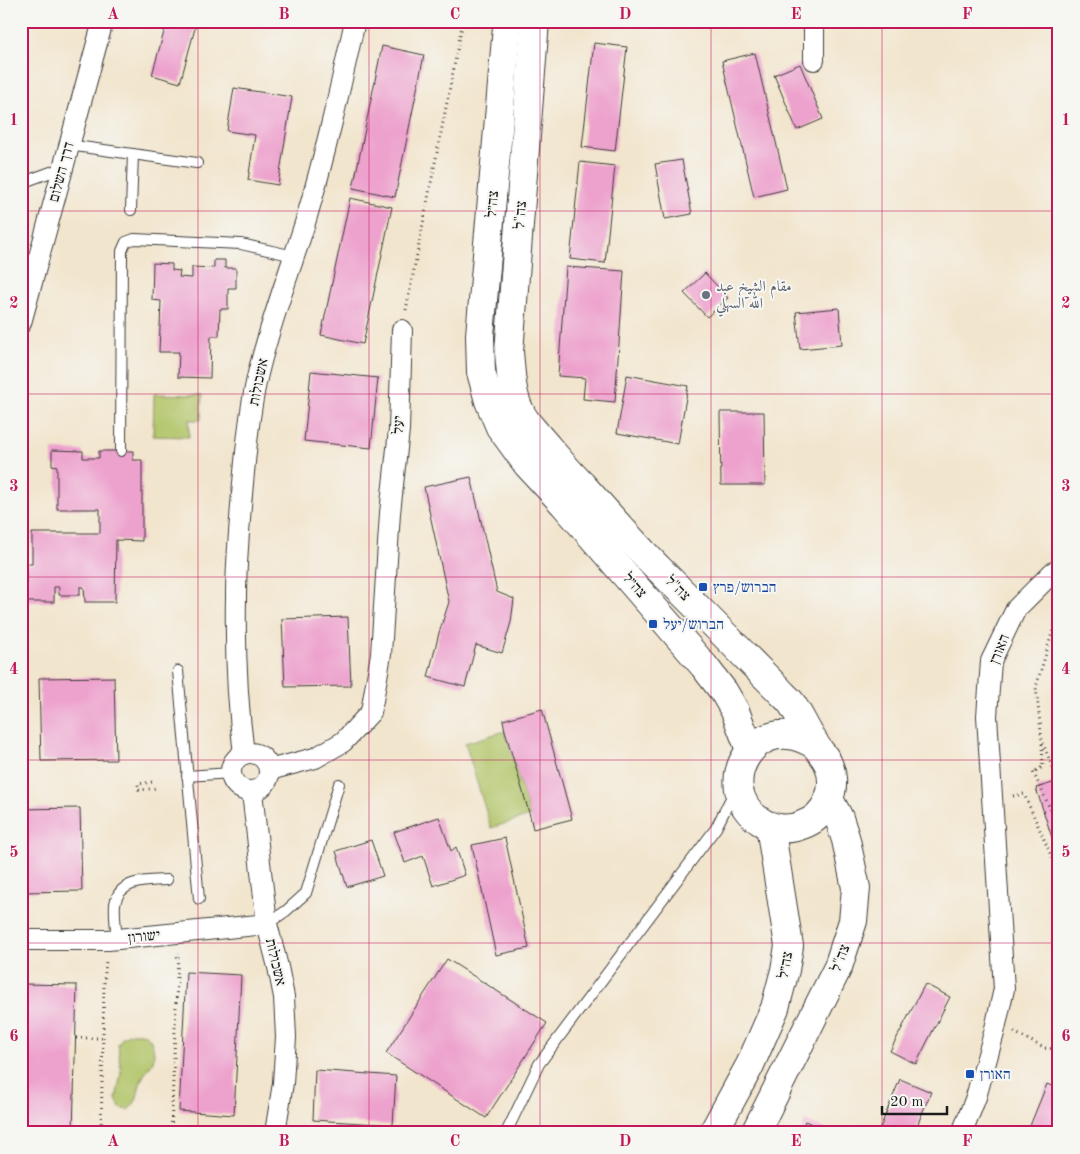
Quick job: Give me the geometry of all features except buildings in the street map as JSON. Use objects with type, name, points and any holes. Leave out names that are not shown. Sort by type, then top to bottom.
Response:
[{"type":"main road","name":"צה״ל","points":[[507,21],[480,335],[481,372],[489,401],[500,428],[527,464],[571,512],[704,666],[724,692],[735,711],[750,750]]},
{"type":"main road","name":"צה\"ל","points":[[535,21],[509,352],[515,394],[520,412],[568,471],[652,562],[791,703],[831,770],[832,785],[829,799],[840,818],[856,888],[853,921],[838,967],[755,1133]]},
{"type":"main road","points":[[739,776],[742,762],[750,750],[758,743],[767,739],[782,735],[798,737],[816,746]]},
{"type":"main road","name":"צה״ל","points":[[713,1133],[754,1057],[775,1008],[789,946],[761,820],[745,806],[739,786],[739,776]]},
{"type":"main road","points":[[761,820],[786,829],[793,828],[808,823],[821,812],[829,799]]},
{"type":"street","name":"דרך השלום","points":[[21,323],[103,21]]},
{"type":"street","name":"אשכולות","points":[[244,754],[238,712],[236,604],[243,482],[249,427],[257,378],[280,296],[305,222],[334,114],[355,21]]},
{"type":"street","points":[[814,21],[814,60]]},
{"type":"street","name":"יעל","points":[[269,770],[314,758],[343,742],[371,712],[381,654],[390,513],[398,430],[402,330]]},
{"type":"street","name":"האורן","points":[[962,1133],[976,1097],[1004,989],[986,716],[991,661],[1016,609],[1052,573],[1059,569]]},
{"type":"street","points":[[252,753],[264,759],[269,770],[267,782],[263,787],[252,792],[245,791],[235,784],[231,773],[235,761],[244,754],[252,753]]},
{"type":"street","name":"אשכולות","points":[[252,792],[267,924],[284,997],[286,1037],[283,1084],[275,1133]]},
{"type":"street","name":"ישורון","points":[[21,940],[112,939],[267,924]]},
{"type":"lane","points":[[68,145],[197,164]]},
{"type":"lane","points":[[131,210],[133,154]]},
{"type":"lane","points":[[21,183],[62,168]]},
{"type":"lane","points":[[120,451],[122,251],[126,242],[134,239],[241,244],[294,256]]},
{"type":"lane","points":[[178,671],[198,899]]},
{"type":"lane","points":[[187,776],[231,773]]},
{"type":"lane","points":[[506,1133],[539,1064],[716,828],[731,798],[739,776]]},
{"type":"lane","points":[[267,924],[286,911],[306,893],[339,784]]},
{"type":"lane","points":[[724,810],[738,808],[761,820]]},
{"type":"lane","points":[[112,939],[115,904],[119,892],[130,885],[143,881],[167,880]]},
{"type":"path","points":[[402,330],[463,21]]},
{"type":"path","points":[[1059,620],[1053,630],[1036,687],[1043,767],[1034,772],[1059,827]]},
{"type":"path","points":[[1042,741],[1058,781]]},
{"type":"path","points":[[152,782],[138,784],[139,790],[158,788]]},
{"type":"path","points":[[1024,794],[1055,864],[1059,862]]},
{"type":"path","points":[[171,1133],[179,933]]},
{"type":"path","points":[[74,1130],[102,1133],[104,985],[112,939]]},
{"type":"path","points":[[996,1022],[1044,1048],[1059,1049]]},
{"type":"path","points":[[76,1038],[103,1038]]},
{"type":"green space","points":[[154,394],[202,395],[201,420],[189,420],[189,437],[153,436]]},
{"type":"green space","points":[[505,731],[530,816],[491,828],[465,743]]},
{"type":"green space","points":[[131,1033],[146,1035],[152,1044],[154,1054],[153,1061],[139,1086],[136,1100],[128,1110],[120,1108],[116,1099],[121,1073],[118,1044],[123,1037]]},
{"type":"place","name":"مقام الشيخ عبد الله السهلي","points":[[706,295]]},
{"type":"place","name":"הברוש/פרץ","points":[[703,587]]},
{"type":"place","name":"הברוש/יעל","points":[[653,624]]},
{"type":"place","name":"האורן","points":[[970,1074]]}]
